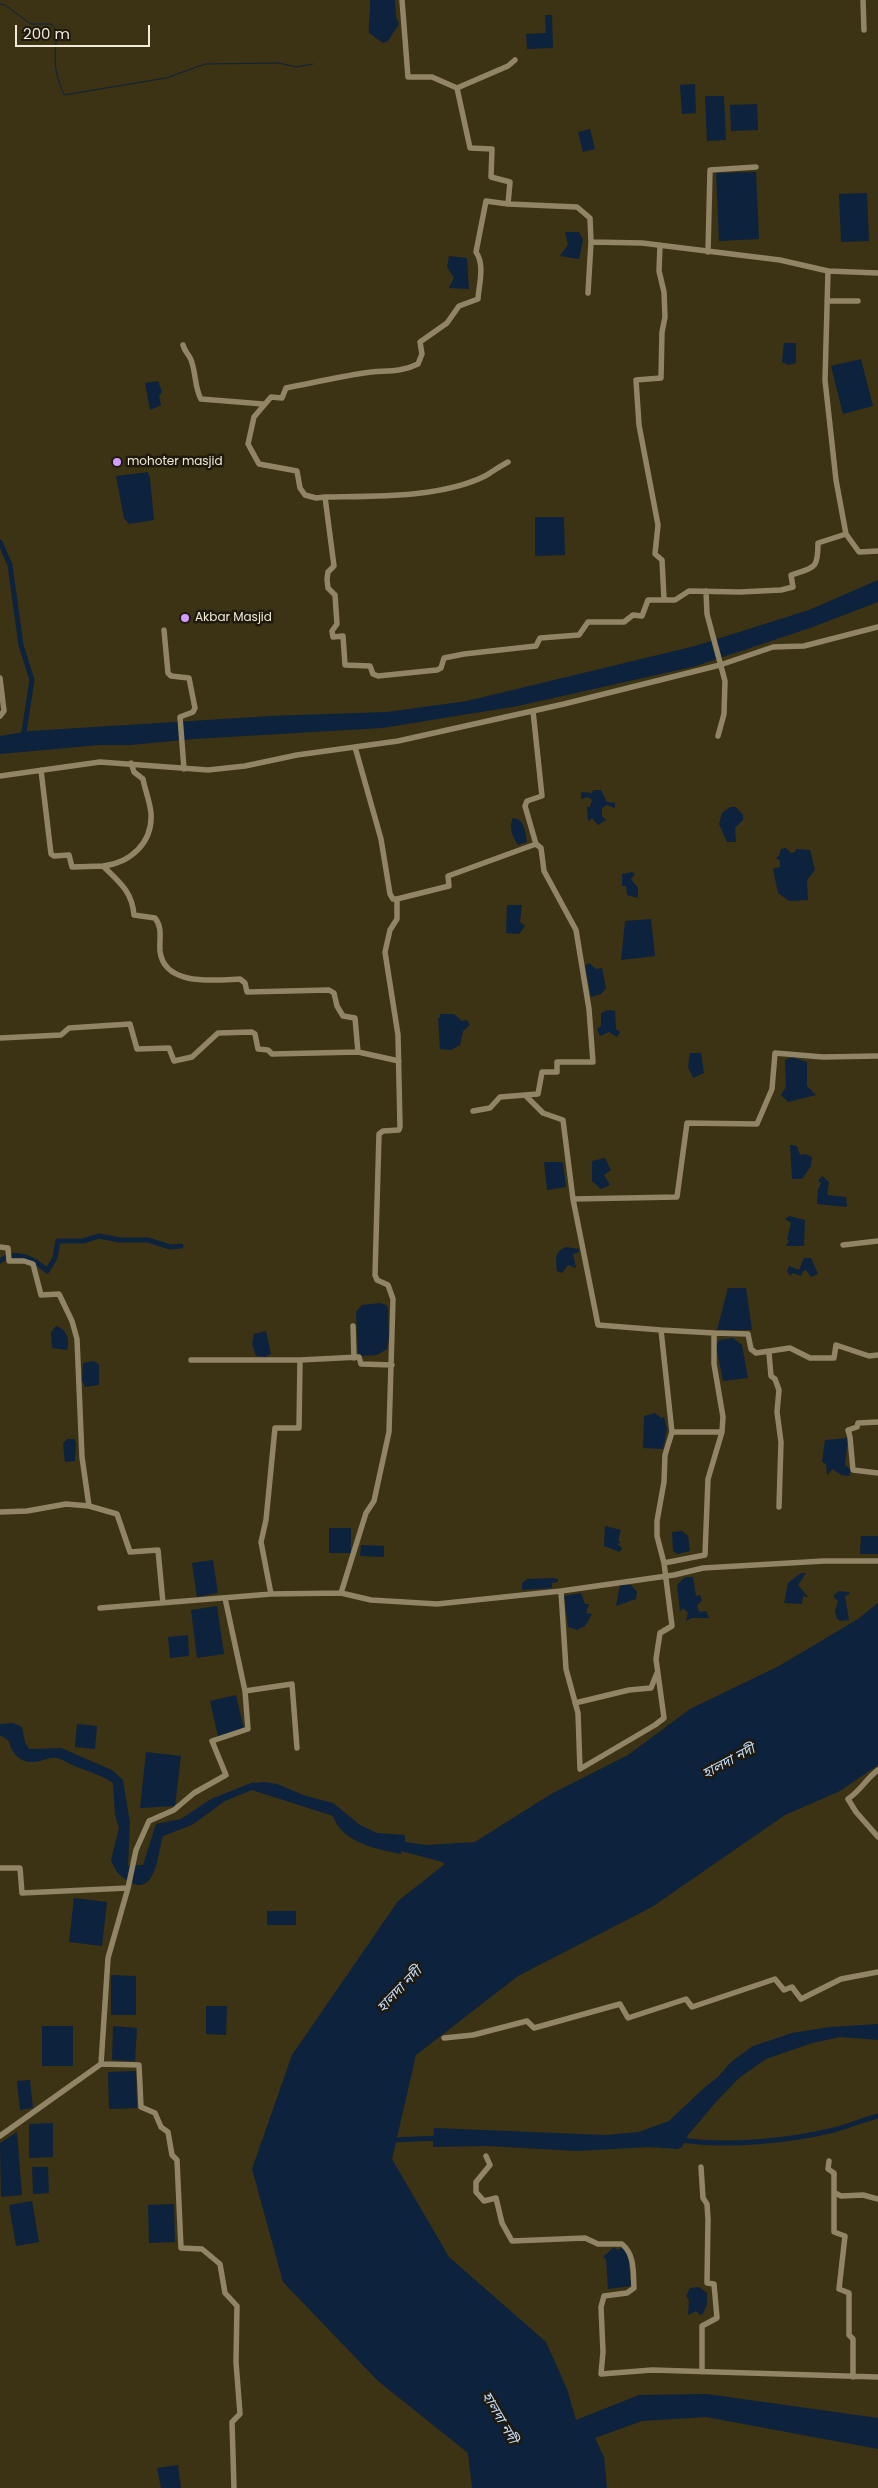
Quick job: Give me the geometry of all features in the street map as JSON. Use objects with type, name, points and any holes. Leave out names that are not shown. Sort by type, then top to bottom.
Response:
[{"type":"street","points":[[402,0],[408,77],[432,77],[457,88],[508,66],[515,60]]},
{"type":"street","points":[[863,0],[864,30]]},
{"type":"street","points":[[457,88],[470,148],[492,149],[491,177],[510,182],[508,204]]},
{"type":"street","points":[[708,252],[710,170],[756,166]]},
{"type":"street","points":[[508,462],[484,476],[447,488],[378,496],[316,498],[305,495],[300,488],[300,476],[297,471],[259,464],[248,444],[254,417],[270,397],[282,398],[286,388],[372,372],[404,371],[418,364],[422,354],[420,342],[447,323],[459,306],[478,299],[481,265],[476,252],[486,201],[508,204],[577,206],[590,218],[591,242],[588,292]]},
{"type":"street","points":[[591,242],[660,245],[780,260],[828,271],[878,272]]},
{"type":"street","points":[[660,245],[659,271],[664,292],[665,317],[662,332],[661,378],[636,380],[639,425],[658,525],[655,554],[662,560],[664,598]]},
{"type":"street","points":[[828,271],[824,380],[836,480],[846,534],[859,552],[878,550]]},
{"type":"street","points":[[827,301],[858,301]]},
{"type":"street","points":[[183,345],[185,354],[192,360],[198,393],[201,399],[263,404]]},
{"type":"street","points":[[325,497],[334,560],[334,566],[328,572],[327,579],[328,588],[335,594],[337,624],[332,631],[333,637],[343,636],[345,665],[370,666],[373,674],[437,670],[441,668],[444,658],[536,646],[540,638],[579,635],[588,622],[624,622],[633,615],[642,616],[648,600],[664,598],[675,600],[689,591],[781,590],[793,586],[791,575],[812,568],[818,562],[818,543],[846,534]]},
{"type":"street","points":[[706,592],[707,614],[725,681],[724,714],[718,736]]},
{"type":"street","points":[[0,776],[100,762],[131,763],[184,770],[208,770],[238,767],[271,759],[398,741],[533,711],[774,647],[804,646],[878,628]]},
{"type":"street","points":[[164,630],[169,676],[187,677],[190,680],[194,710],[180,716],[184,770]]},
{"type":"street","points":[[0,678],[4,711],[0,716]]},
{"type":"street","points":[[473,1111],[490,1108],[500,1096],[538,1094],[542,1072],[557,1072],[557,1062],[594,1062],[589,1009],[576,930],[544,871],[540,848],[536,844],[526,806],[527,801],[542,796],[533,711]]},
{"type":"street","points":[[355,747],[381,839],[391,897],[397,898],[449,886],[448,876],[536,844]]},
{"type":"street","points":[[41,770],[51,854],[54,856],[69,855],[72,867],[103,866],[122,862],[142,846],[147,836],[151,815],[150,808],[143,778],[134,772],[131,763]]},
{"type":"street","points":[[103,866],[119,884],[127,889],[131,897],[134,915],[155,918],[160,923],[160,953],[164,964],[175,972],[198,980],[240,979],[244,983],[247,992],[329,990],[334,993],[336,1006],[343,1016],[355,1018],[358,1052]]},
{"type":"street","points":[[341,1593],[366,1513],[374,1501],[389,1432],[393,1299],[388,1285],[377,1280],[375,1275],[375,1223],[378,1134],[383,1131],[399,1130],[400,1127],[399,1061],[394,1000],[385,952],[390,930],[397,919],[399,909],[397,898]]},
{"type":"street","points":[[0,1038],[3,1036],[61,1035],[69,1028],[130,1024],[137,1049],[169,1048],[174,1061],[192,1057],[218,1033],[254,1033],[258,1049],[268,1050],[272,1054],[358,1052],[399,1061]]},
{"type":"street","points":[[573,1199],[677,1197],[687,1123],[757,1124],[772,1089],[775,1053],[823,1057],[878,1056]]},
{"type":"street","points":[[526,1096],[543,1113],[563,1120],[573,1199],[598,1325],[748,1334],[751,1349],[756,1353],[769,1353],[790,1348],[810,1358],[834,1358],[836,1345],[869,1356],[878,1355]]},
{"type":"street","points":[[843,1245],[878,1241]]},
{"type":"street","points":[[0,1247],[8,1248],[10,1261],[24,1261],[33,1264],[41,1295],[59,1294],[72,1321],[77,1338],[82,1457],[89,1506]]},
{"type":"street","points":[[353,1326],[354,1358]]},
{"type":"street","points":[[561,1592],[566,1669],[578,1713],[580,1769],[664,1718],[656,1659],[660,1633],[672,1626],[664,1563],[660,1552],[656,1521],[664,1482],[665,1455],[672,1432],[662,1330]]},
{"type":"street","points":[[664,1563],[705,1555],[708,1479],[722,1432],[723,1417],[714,1364],[714,1333]]},
{"type":"street","points":[[769,1353],[771,1376],[775,1379],[779,1390],[777,1412],[781,1442],[779,1506]]},
{"type":"street","points":[[191,1360],[300,1360],[359,1357],[361,1364],[392,1365]]},
{"type":"street","points":[[271,1594],[261,1542],[266,1520],[275,1428],[299,1428],[300,1360]]},
{"type":"street","points":[[878,1422],[858,1423],[857,1427],[848,1430],[853,1470],[878,1473]]},
{"type":"street","points":[[672,1432],[722,1432]]},
{"type":"street","points":[[0,1512],[27,1511],[66,1504],[89,1506],[117,1514],[130,1552],[158,1550],[163,1603]]},
{"type":"street","points":[[100,1608],[271,1594],[341,1593],[371,1600],[437,1604],[561,1592],[665,1576],[703,1568],[824,1561],[878,1562]]},
{"type":"street","points":[[102,2064],[108,1958],[128,1888],[136,1850],[149,1821],[174,1810],[194,1794],[226,1775],[212,1741],[248,1728],[245,1691],[225,1598]]},
{"type":"street","points":[[574,1702],[629,1690],[650,1688],[658,1672]]},
{"type":"street","points":[[245,1691],[292,1684],[297,1748]]},
{"type":"street","points":[[878,1770],[865,1780],[862,1790],[848,1799],[856,1812],[878,1837]]},
{"type":"street","points":[[0,1868],[20,1868],[22,1892],[128,1888]]},
{"type":"street","points":[[444,2038],[473,2035],[527,2021],[534,2028],[620,2004],[628,2018],[686,1999],[692,2007],[776,1979],[784,1990],[792,1987],[801,1999],[841,1980],[878,1972]]},
{"type":"street","points":[[0,2136],[102,2064],[139,2065],[141,2107],[154,2113],[161,2127],[168,2132],[172,2155],[177,2160],[181,2248],[202,2249],[220,2264],[224,2293],[237,2306],[236,2362],[240,2414],[232,2422],[234,2488]]},
{"type":"street","points":[[486,2156],[490,2165],[476,2182],[476,2192],[484,2201],[496,2198],[502,2223],[512,2241],[585,2238],[598,2244],[622,2244],[629,2249],[632,2259],[634,2288],[627,2292],[604,2296],[601,2307],[603,2345],[601,2374],[652,2370],[853,2378],[878,2377]]},
{"type":"street","points":[[829,2161],[828,2169],[834,2173],[834,2232],[844,2236],[842,2275],[838,2281],[839,2289],[849,2294],[849,2335],[853,2339],[853,2378]]},
{"type":"street","points":[[701,2168],[703,2198],[707,2204],[708,2219],[708,2283],[714,2284],[717,2318],[702,2326],[702,2372]]},
{"type":"street","points":[[835,2193],[841,2196],[862,2194],[878,2199]]},
{"type":"water","points":[[370,0],[395,0],[396,17],[399,24],[388,41],[383,43],[369,33]]},
{"type":"water","points":[[545,15],[552,15],[553,48],[527,49],[526,34],[546,33]]},
{"type":"water","points":[[695,84],[696,113],[682,114],[680,85]]},
{"type":"water","points":[[705,96],[724,96],[726,140],[707,141]]},
{"type":"water","points":[[757,104],[758,130],[731,131],[730,105]]},
{"type":"water","points":[[590,129],[595,149],[583,152],[578,132]]},
{"type":"water","points":[[756,172],[759,239],[719,241],[716,173]]},
{"type":"water","points":[[867,193],[869,241],[841,242],[839,194]]},
{"type":"water","points":[[565,232],[579,232],[583,240],[579,259],[560,256],[568,245]]},
{"type":"water","points":[[449,256],[467,258],[469,289],[449,288],[454,278],[447,267]]},
{"type":"water","points":[[784,343],[796,343],[796,363],[788,365],[782,362]]},
{"type":"water","points":[[861,359],[873,406],[843,414],[831,366]]},
{"type":"water","points":[[158,381],[162,392],[159,396],[161,405],[150,410],[145,383]]},
{"type":"water","points":[[148,472],[154,520],[129,524],[124,518],[116,476]]},
{"type":"water","points":[[535,517],[564,517],[565,555],[535,556]]},
{"type":"water","points":[[878,580],[878,602],[810,628],[696,666],[518,706],[382,728],[194,739],[130,745],[100,745],[0,754],[0,736],[30,731],[271,716],[387,712],[467,701],[695,646],[809,610]]},
{"type":"water","points":[[593,790],[601,790],[607,802],[615,803],[615,808],[607,805],[602,808],[602,816],[606,820],[598,825],[592,818],[588,821],[587,807],[590,807],[592,800],[588,797],[581,799],[581,792],[592,793]]},
{"type":"water","points":[[730,807],[736,807],[743,815],[743,820],[735,828],[736,842],[727,842],[719,824],[722,813]]},
{"type":"water","points":[[513,818],[522,823],[527,842],[518,845],[516,842],[511,829]]},
{"type":"water","points":[[786,848],[791,853],[795,852],[796,849],[810,850],[815,870],[807,880],[808,900],[789,901],[778,893],[773,869],[780,867],[780,861],[776,858],[779,856],[781,849]]},
{"type":"water","points":[[632,872],[635,874],[631,879],[638,888],[638,898],[627,895],[626,886],[622,886],[622,874]]},
{"type":"water","points":[[507,905],[522,905],[520,922],[525,926],[519,934],[506,933]]},
{"type":"water","points":[[651,919],[655,956],[621,960],[625,921]]},
{"type":"water","points":[[589,963],[596,969],[602,968],[606,988],[601,994],[591,997],[585,966]]},
{"type":"water","points":[[608,1010],[615,1011],[616,1029],[620,1032],[617,1037],[609,1032],[600,1036],[597,1029],[601,1026],[601,1013]]},
{"type":"water","points":[[440,1014],[454,1014],[462,1021],[467,1020],[470,1025],[463,1031],[460,1045],[451,1050],[440,1049],[438,1018],[440,1018]]},
{"type":"water","points":[[690,1053],[701,1053],[704,1073],[693,1078],[688,1067]]},
{"type":"water","points":[[792,1057],[807,1062],[807,1086],[816,1095],[788,1102],[781,1095],[786,1087],[785,1060]]},
{"type":"water","points":[[790,1145],[797,1146],[800,1155],[806,1154],[812,1157],[811,1166],[802,1179],[792,1179]]},
{"type":"water","points":[[605,1158],[611,1170],[604,1175],[610,1185],[601,1189],[592,1181],[592,1161]]},
{"type":"water","points":[[544,1162],[563,1162],[566,1187],[547,1190]]},
{"type":"water","points":[[822,1176],[829,1182],[827,1195],[846,1197],[847,1207],[817,1204],[818,1190],[821,1183],[818,1181]]},
{"type":"water","points":[[789,1216],[805,1220],[804,1246],[786,1246],[789,1241],[787,1239],[791,1223],[785,1219]]},
{"type":"water","points":[[566,1247],[579,1249],[579,1252],[573,1254],[576,1268],[568,1265],[562,1273],[557,1271],[557,1256],[559,1251]]},
{"type":"water","points":[[804,1258],[811,1258],[818,1274],[811,1277],[806,1270],[803,1271],[801,1276],[793,1273],[790,1276],[787,1271],[789,1266],[799,1270]]},
{"type":"water","points":[[728,1288],[746,1288],[752,1330],[717,1330]]},
{"type":"water","points":[[380,1303],[388,1308],[389,1336],[387,1349],[377,1355],[361,1356],[358,1353],[356,1312],[362,1305]]},
{"type":"water","points":[[56,1326],[60,1327],[67,1335],[67,1350],[52,1348],[51,1332]]},
{"type":"water","points":[[266,1331],[271,1354],[265,1357],[256,1356],[252,1344],[254,1334]]},
{"type":"water","points":[[733,1338],[742,1345],[748,1378],[723,1381],[716,1346],[719,1340]]},
{"type":"water","points":[[93,1361],[99,1364],[99,1385],[85,1387],[82,1380],[83,1363]]},
{"type":"water","points":[[655,1413],[661,1418],[664,1417],[667,1429],[663,1449],[643,1448],[644,1416]]},
{"type":"water","points":[[848,1438],[845,1465],[851,1470],[849,1476],[841,1475],[833,1469],[827,1475],[826,1464],[822,1462],[825,1440]]},
{"type":"water","points":[[67,1439],[74,1439],[76,1442],[75,1461],[65,1462],[63,1444]]},
{"type":"water","points":[[605,1526],[621,1530],[618,1540],[621,1543],[617,1544],[622,1548],[620,1552],[604,1546]]},
{"type":"water","points":[[329,1528],[351,1528],[351,1553],[329,1553]]},
{"type":"water","points":[[682,1531],[688,1536],[690,1551],[677,1554],[673,1551],[672,1532]]},
{"type":"water","points":[[861,1536],[878,1536],[878,1554],[860,1554]]},
{"type":"water","points":[[361,1545],[384,1546],[384,1557],[360,1556]]},
{"type":"water","points":[[213,1560],[218,1593],[197,1597],[192,1563]]},
{"type":"water","points":[[801,1573],[806,1573],[798,1585],[808,1597],[803,1596],[802,1604],[784,1603],[788,1583]]},
{"type":"water","points":[[685,1577],[693,1577],[696,1596],[700,1595],[702,1600],[697,1606],[699,1612],[706,1611],[709,1618],[692,1618],[686,1621],[688,1613],[683,1608],[680,1612],[677,1585]]},
{"type":"water","points":[[527,1579],[558,1579],[558,1582],[552,1583],[552,1588],[522,1590],[522,1583]]},
{"type":"water","points":[[620,1585],[631,1585],[637,1592],[636,1599],[616,1606]]},
{"type":"water","points":[[839,1591],[849,1592],[850,1594],[845,1596],[849,1620],[841,1621],[837,1619],[835,1611],[838,1601],[833,1596]]},
{"type":"water","points":[[581,1593],[585,1604],[589,1604],[586,1613],[592,1614],[585,1626],[577,1630],[568,1627],[564,1596]]},
{"type":"water","name":"হালদা নদী","points":[[878,1603],[878,1765],[840,1791],[785,1815],[652,1907],[518,1976],[416,2055],[392,2159],[449,2257],[546,2342],[567,2389],[576,2420],[639,2395],[707,2394],[878,2418],[878,2449],[706,2417],[642,2421],[595,2438],[604,2457],[607,2488],[472,2488],[468,2453],[378,2381],[283,2282],[252,2169],[292,2055],[398,1901],[445,1864],[432,1854],[402,1848],[401,1854],[371,1847],[352,1839],[344,1833],[333,1816],[252,1790],[225,1801],[192,1825],[163,1836],[157,1861],[150,1878],[145,1884],[138,1885],[120,1875],[111,1860],[119,1828],[115,1815],[113,1783],[56,1758],[33,1762],[24,1761],[17,1756],[9,1741],[0,1735],[0,1724],[13,1723],[22,1727],[25,1742],[29,1749],[61,1748],[112,1770],[123,1780],[130,1823],[128,1866],[143,1865],[156,1824],[181,1819],[211,1799],[251,1783],[264,1782],[277,1784],[306,1796],[333,1803],[360,1825],[377,1833],[405,1835],[405,1842],[426,1845],[475,1842],[551,1794],[628,1755],[690,1709],[779,1666],[858,1619]]},
{"type":"water","points":[[217,1606],[224,1654],[197,1658],[191,1610]]},
{"type":"water","points":[[188,1635],[189,1656],[170,1658],[168,1637]]},
{"type":"water","points":[[236,1695],[244,1729],[218,1736],[210,1701]]},
{"type":"water","points":[[77,1724],[97,1726],[95,1749],[75,1747]]},
{"type":"water","points":[[146,1752],[181,1756],[175,1806],[140,1808]]},
{"type":"water","points":[[74,1898],[107,1902],[102,1946],[69,1942]]},
{"type":"water","points":[[267,1911],[296,1911],[296,1925],[267,1925]]},
{"type":"water","points":[[111,1975],[136,1976],[136,2015],[111,2015]]},
{"type":"water","points":[[206,2006],[227,2006],[226,2035],[206,2034]]},
{"type":"water","points":[[878,2024],[878,2040],[841,2037],[812,2043],[766,2059],[739,2078],[716,2102],[688,2135],[682,2147],[678,2149],[648,2147],[578,2151],[487,2146],[433,2147],[434,2128],[605,2135],[639,2132],[669,2121],[718,2077],[731,2062],[753,2046],[792,2033],[830,2027]]},
{"type":"water","points":[[42,2026],[73,2026],[73,2066],[42,2066]]},
{"type":"water","points":[[113,2026],[137,2028],[135,2061],[112,2060]]},
{"type":"water","points":[[136,2071],[137,2108],[109,2109],[108,2072]]},
{"type":"water","points":[[30,2080],[33,2108],[20,2110],[17,2081]]},
{"type":"water","points":[[53,2123],[53,2157],[29,2158],[29,2124]]},
{"type":"water","points":[[17,2132],[22,2195],[1,2197],[0,2143]]},
{"type":"water","points":[[32,2167],[48,2167],[49,2193],[33,2194]]},
{"type":"water","points":[[32,2201],[39,2242],[16,2246],[9,2205]]},
{"type":"water","points":[[174,2204],[175,2242],[149,2243],[148,2205]]},
{"type":"water","points":[[614,2247],[617,2250],[623,2247],[628,2253],[631,2286],[608,2289],[606,2259],[603,2257]]},
{"type":"water","points":[[699,2287],[707,2293],[707,2304],[703,2314],[700,2315],[696,2311],[688,2315],[689,2300],[686,2296],[690,2288]]},
{"type":"water","points":[[178,2465],[181,2488],[161,2488],[157,2468]]},
{"type":"waterway","points":[[0,4],[5,5],[31,24],[51,24],[58,31],[55,63],[64,95],[166,78],[205,64],[279,63],[296,67],[313,64]]},
{"type":"waterway","points":[[0,542],[10,565],[21,645],[32,680],[23,738]]},
{"type":"waterway","points":[[0,1261],[12,1256],[25,1257],[31,1259],[47,1271],[55,1258],[58,1241],[83,1241],[99,1236],[120,1240],[148,1240],[170,1247],[181,1246]]},
{"type":"waterway","points":[[396,1847],[441,1859]]},
{"type":"waterway","points":[[681,2140],[718,2143],[778,2140],[834,2130],[878,2116]]},
{"type":"waterway","points":[[391,2140],[440,2138]]},
{"type":"place","name":"mohoter masjid","points":[[117,462]]},
{"type":"place","name":"Akbar Masjid","points":[[185,618]]}]
